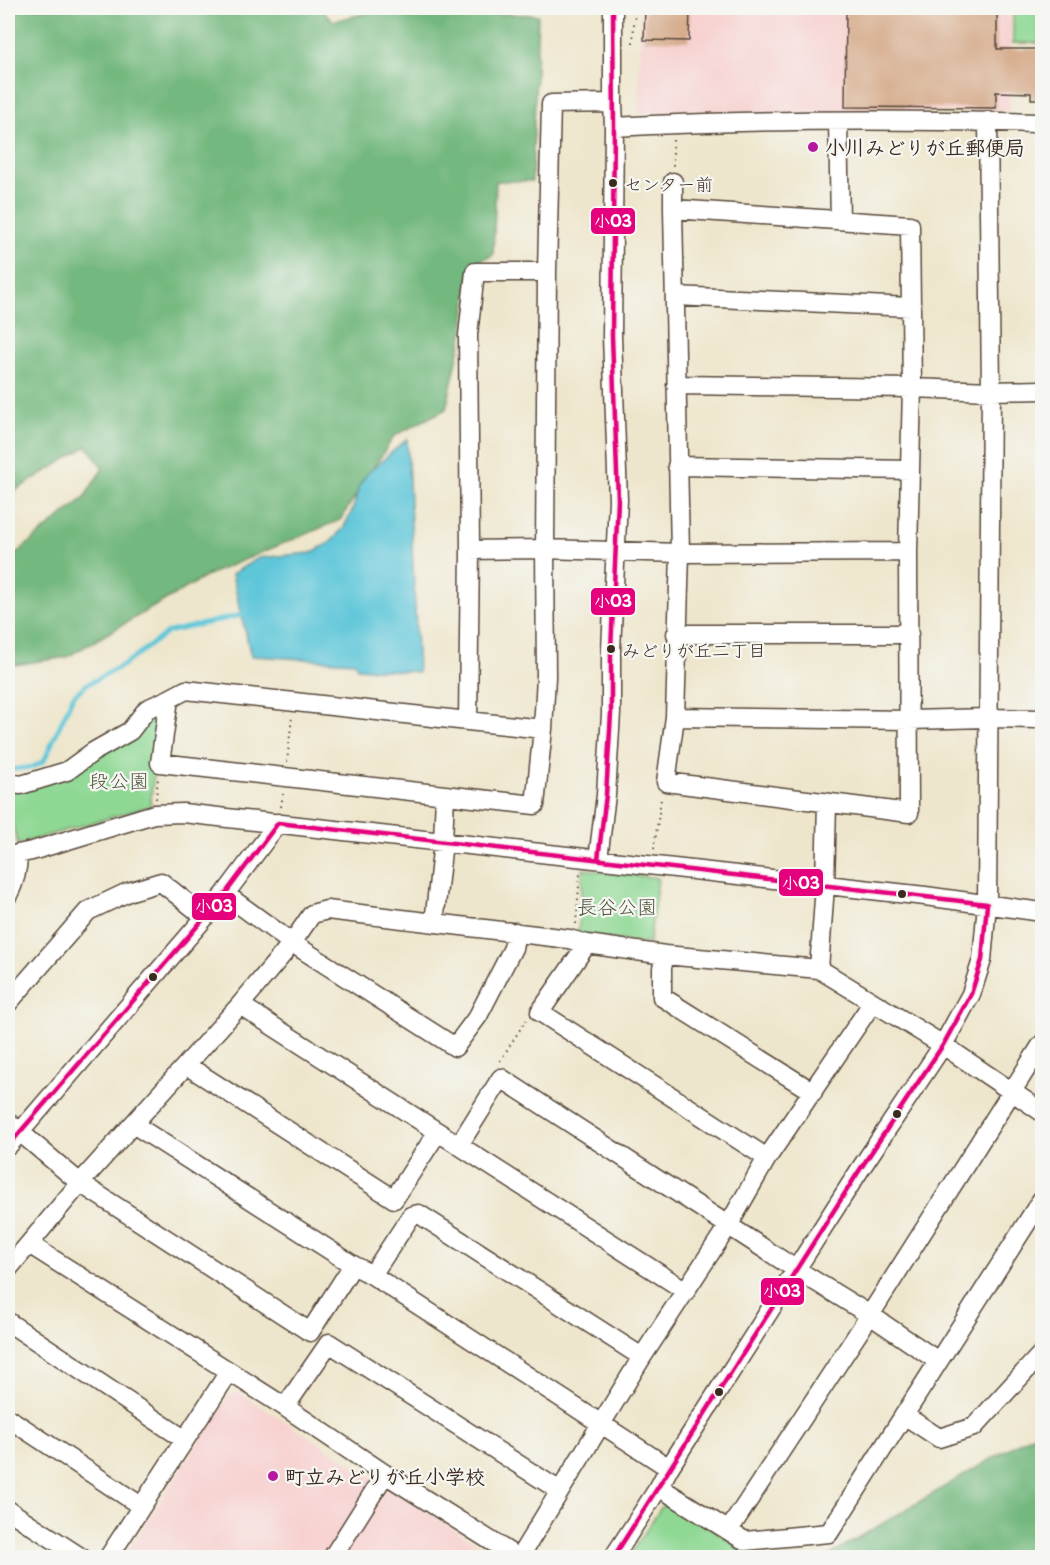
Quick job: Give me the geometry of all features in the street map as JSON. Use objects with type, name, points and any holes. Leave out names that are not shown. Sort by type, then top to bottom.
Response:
[{"type":"street","points":[[598,859],[607,784],[611,713],[611,650],[618,500],[612,336],[613,8]]},
{"type":"street","points":[[169,699],[160,763],[535,806],[546,677],[547,272],[551,104],[613,103]]},
{"type":"street","points":[[614,127],[673,123],[838,121],[1042,123]]},
{"type":"street","points":[[838,121],[840,220]]},
{"type":"street","points":[[613,1557],[859,1171],[943,1045],[971,994],[982,960],[987,904],[991,391],[988,121]]},
{"type":"street","points":[[673,182],[673,209],[675,296],[677,466],[680,553],[675,717],[666,782],[909,813],[908,552],[912,388],[910,225],[673,209]]},
{"type":"street","points":[[468,721],[470,550],[468,335],[475,272],[547,272]]},
{"type":"street","points":[[675,296],[910,307]]},
{"type":"street","points":[[676,385],[1042,390]]},
{"type":"street","points":[[677,466],[910,470]]},
{"type":"street","points":[[470,550],[545,549],[680,553],[908,552]]},
{"type":"street","points":[[676,634],[909,634]]},
{"type":"street","points":[[8,783],[21,784],[67,771],[93,752],[130,731],[147,709],[186,690],[543,729]]},
{"type":"street","points":[[675,717],[1042,719]]},
{"type":"street","points":[[434,922],[443,842],[445,795]]},
{"type":"street","points":[[819,969],[825,885],[827,803]]},
{"type":"street","points":[[8,896],[18,868],[13,855],[154,814],[183,813],[279,818],[443,842],[914,894],[1042,912]]},
{"type":"street","points":[[279,818],[225,894],[11,1134],[80,1183],[310,1332],[353,1265]]},
{"type":"street","points":[[8,1003],[88,911],[128,892],[161,882],[205,917]]},
{"type":"street","points":[[225,894],[292,943],[455,1047],[478,1016],[513,948],[516,932]]},
{"type":"street","points":[[8,1269],[80,1183],[240,1005],[292,943],[312,915],[327,910],[569,939],[587,944],[665,955],[819,969],[943,1045],[1042,1112]]},
{"type":"street","points":[[587,944],[540,1012],[768,1158]]},
{"type":"street","points":[[665,955],[662,968],[662,997],[813,1092]]},
{"type":"street","points":[[29,1244],[518,1557],[602,1425],[642,1357],[728,1226],[768,1158],[873,1002]]},
{"type":"street","points":[[240,1005],[686,1291]]},
{"type":"street","points":[[729,1530],[870,1315],[1042,1044]]},
{"type":"street","points":[[186,1065],[394,1199],[438,1133]]},
{"type":"street","points":[[459,1145],[501,1078],[938,1361]]},
{"type":"street","points":[[133,1124],[372,1275],[669,1468]]},
{"type":"street","points":[[659,1487],[745,1541],[829,1533],[1042,1199]]},
{"type":"street","points":[[372,1275],[411,1216],[419,1215],[642,1357]]},
{"type":"street","points":[[8,1322],[184,1439]]},
{"type":"street","points":[[285,1407],[328,1343],[560,1491]]},
{"type":"street","points":[[904,1415],[939,1438],[974,1427],[1042,1353]]},
{"type":"street","points":[[108,1557],[229,1372]]},
{"type":"street","points":[[8,1418],[141,1506]]},
{"type":"street","points":[[332,1557],[385,1474]]},
{"type":"street","points":[[8,1510],[82,1557]]},
{"type":"path","points":[[633,44],[635,8]]},
{"type":"path","points":[[673,123],[673,182]]},
{"type":"path","points":[[279,818],[294,702]]},
{"type":"path","points":[[156,802],[159,775]]},
{"type":"path","points":[[651,866],[666,782]]},
{"type":"shaded area","points":[[641,8],[1011,8],[1009,111],[638,114]]},
{"type":"shaded area","name":"町立みどりが丘小学校","points":[[240,1393],[498,1557],[123,1558],[229,1395]]},
{"type":"green space","points":[[8,8],[319,8],[334,21],[380,10],[538,15],[532,181],[496,181],[493,255],[471,264],[463,334],[446,409],[394,436],[340,520],[210,574],[67,657],[8,666],[8,560],[84,498],[103,468],[87,446],[8,495]]},
{"type":"green space","points":[[1013,8],[1042,8],[1042,43],[1013,43]]},
{"type":"green space","name":"段公園","points":[[153,709],[161,717],[150,806],[18,844],[11,818],[8,818],[8,787],[67,776]]},
{"type":"green space","name":"長谷公園","points":[[583,869],[658,878],[649,944],[578,935]]},
{"type":"green space","points":[[1042,1429],[1042,1547],[995,1558],[826,1557]]},
{"type":"green space","points":[[674,1503],[742,1548],[736,1557],[628,1558],[662,1506]]},
{"type":"water","points":[[407,439],[418,672],[357,668],[355,662],[251,656],[232,574],[258,558],[311,553],[331,542],[344,527],[353,509],[359,486],[367,474]]},
{"type":"building","points":[[645,8],[690,8],[689,41],[644,40]]},
{"type":"building","points":[[846,8],[997,8],[997,49],[1042,49],[1042,99],[1031,99],[1031,93],[996,92],[996,108],[845,107]]},
{"type":"waterway","points":[[8,770],[33,767],[44,761],[73,696],[86,685],[125,664],[168,632],[242,615]]},
{"type":"transit line","name":"小03","points":[[598,859],[606,795],[611,713],[611,650],[618,500],[612,336],[613,8]]},
{"type":"transit line","name":"小03","points":[[8,1146],[225,894],[278,823],[987,904],[982,960],[971,994],[943,1045],[859,1171],[613,1558]]},
{"type":"place","name":"小川みどりが丘郵便局","points":[[813,147]]},
{"type":"place","name":"センター前","points":[[613,183]]},
{"type":"place","name":"みどりが丘二丁目","points":[[611,649]]},
{"type":"place","name":"町立みどりが丘小学校","points":[[273,1476]]}]
